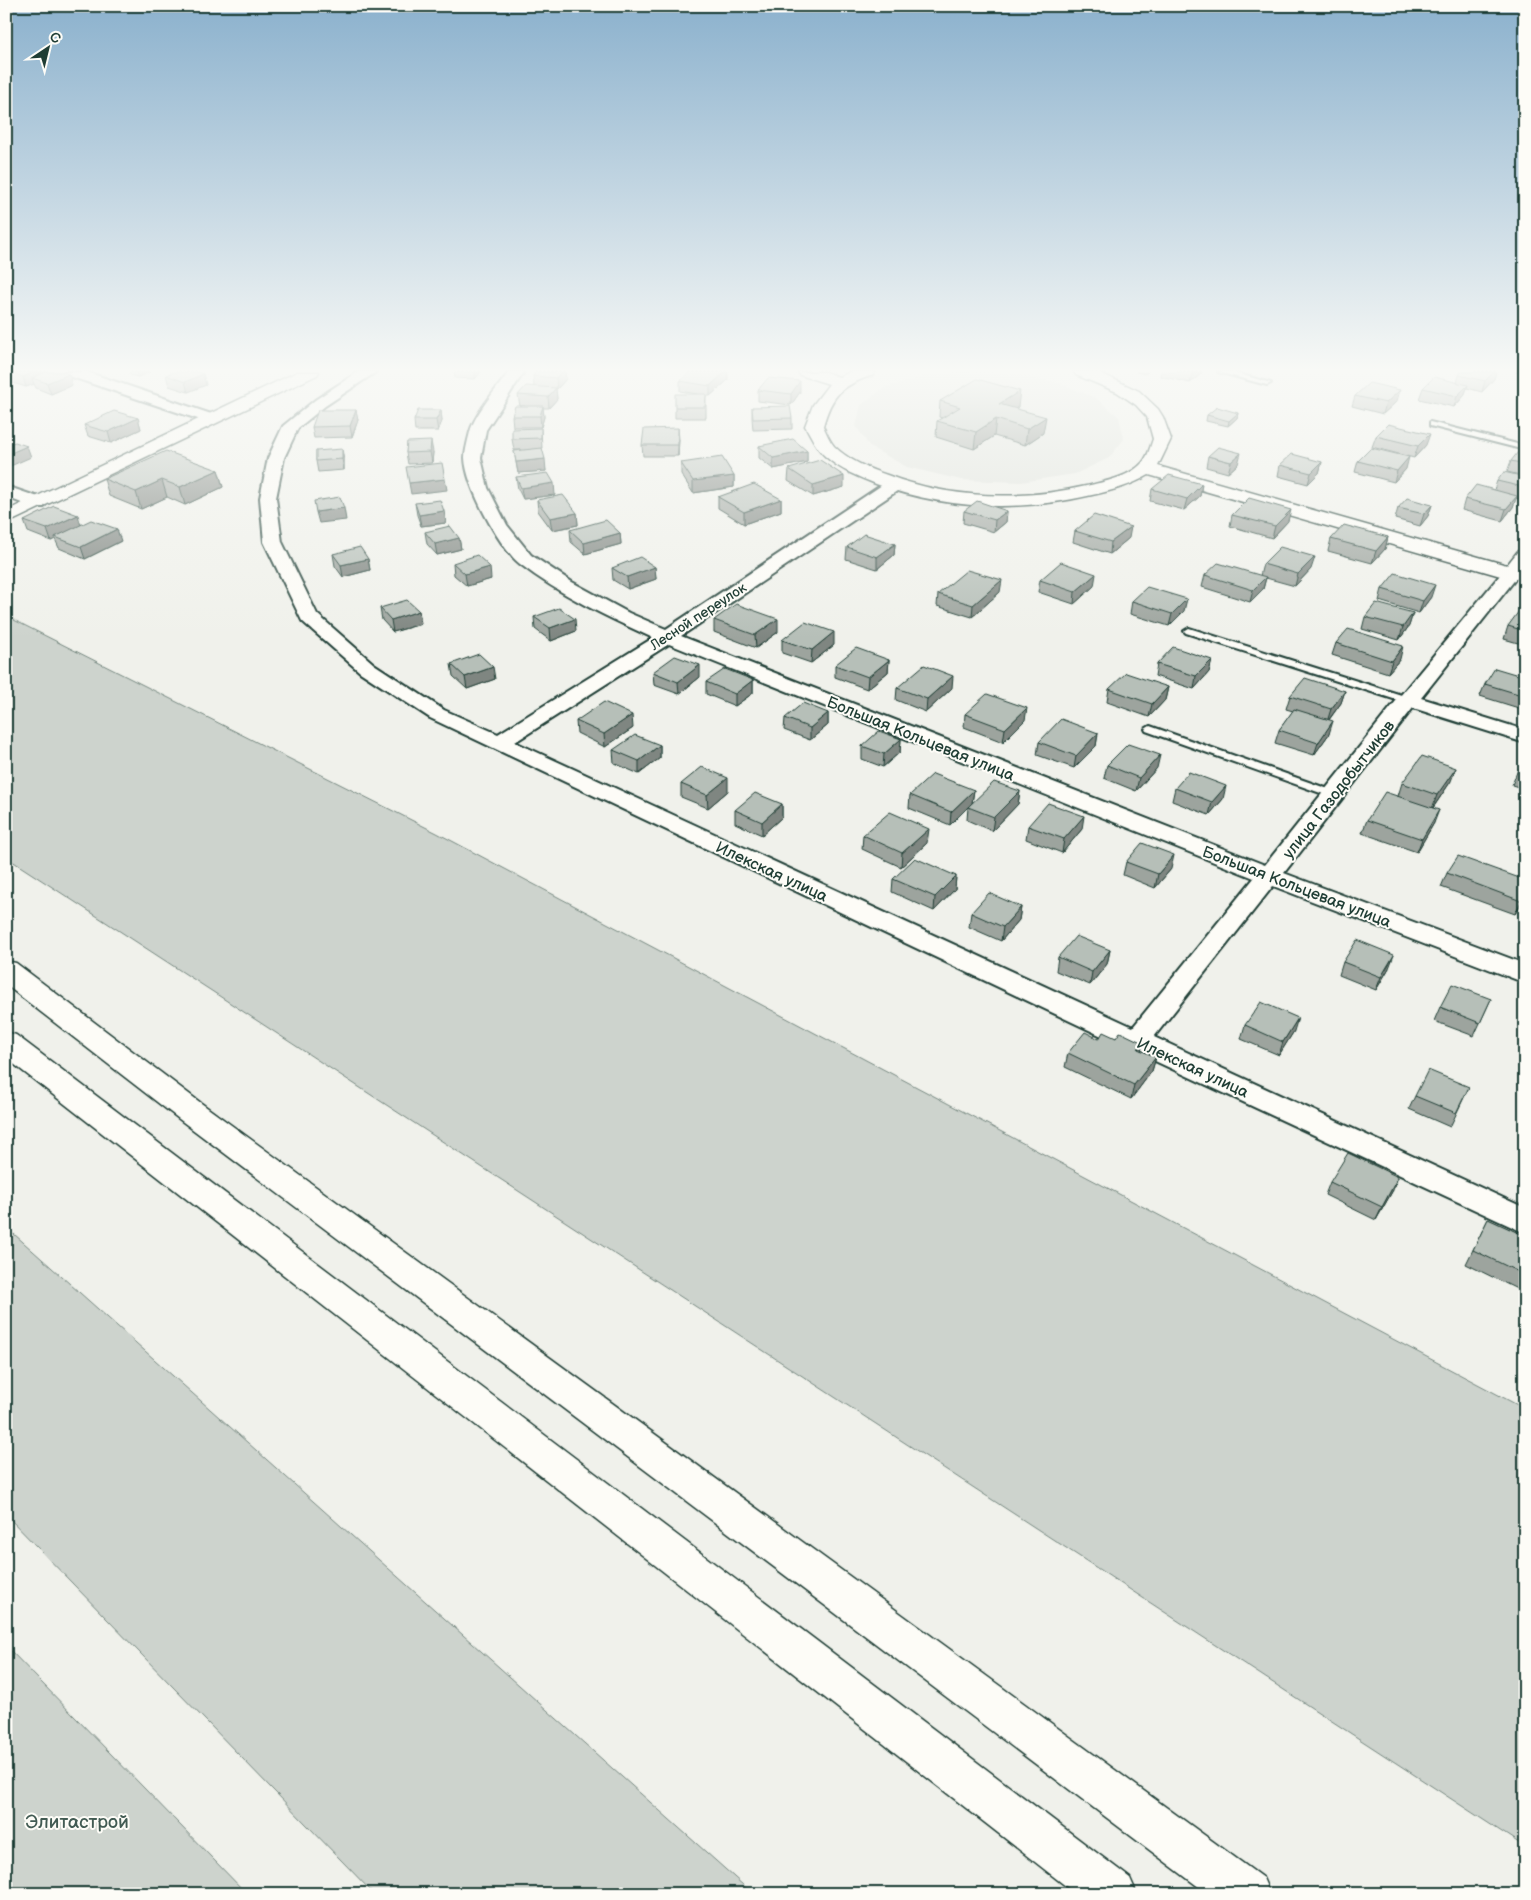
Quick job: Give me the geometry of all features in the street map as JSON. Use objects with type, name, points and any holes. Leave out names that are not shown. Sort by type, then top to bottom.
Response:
[{"type":"main road","points":[[6,518],[126,461]]},
{"type":"main road","points":[[842,461],[850,467],[894,486],[984,501],[1034,500],[1086,492],[1116,484],[1148,469],[1152,461]]},
{"type":"main road","points":[[1148,469],[1511,573]]},
{"type":"main road","name":"улица Газодобытчиков","points":[[1511,573],[1525,555]]},
{"type":"main road","points":[[6,970],[198,1117],[1247,1894]]},
{"type":"main road","points":[[6,1042],[1114,1894]]},
{"type":"street","name":"Илекская улица","points":[[275,461],[268,498],[273,542],[309,617],[360,662],[438,714],[1525,1221]]},
{"type":"street","name":"Большая Кольцевая улица","points":[[474,461],[480,488],[499,526],[524,559],[566,586],[622,617],[666,637],[1270,876],[1525,974]]},
{"type":"street","name":"Лесной переулок","points":[[499,743],[666,637],[894,486]]},
{"type":"street","points":[[6,491],[38,503]]},
{"type":"street","name":"улица Газодобытчиков","points":[[1136,1041],[1511,573]]},
{"type":"street","points":[[1408,700],[1525,737]]},
{"type":"lane","points":[[1189,631],[1408,700]]},
{"type":"lane","points":[[1150,728],[1333,794]]},
{"type":"shaded area","points":[[895,461],[1103,461],[1075,474],[1021,482],[961,480],[907,467]]},
{"type":"green space","points":[[6,616],[437,833],[1525,1409],[1525,1847],[6,857]]},
{"type":"green space","points":[[14,1234],[753,1894],[374,1894],[6,1515],[6,1239]]},
{"type":"green space","name":"Элитастрой","points":[[6,1646],[247,1894],[6,1894]]},
{"type":"building","points":[[145,461],[192,461],[218,470],[180,487],[162,480],[136,492],[104,479]]},
{"type":"building","points":[[724,461],[734,476],[693,481],[681,463]]},
{"type":"building","points":[[821,461],[844,476],[813,485],[789,469]]},
{"type":"building","points":[[1285,461],[1322,462],[1311,473],[1280,465]]},
{"type":"building","points":[[1358,461],[1406,461],[1397,471]]},
{"type":"building","points":[[1511,461],[1525,461],[1525,464]]},
{"type":"building","points":[[442,463],[445,479],[409,483],[406,467]]},
{"type":"building","points":[[1504,472],[1525,477],[1523,487],[1497,481]]},
{"type":"building","points":[[548,473],[554,483],[521,488],[516,477]]},
{"type":"building","points":[[1169,475],[1202,484],[1187,499],[1152,489]]},
{"type":"building","points":[[754,484],[781,499],[744,512],[718,497]]},
{"type":"building","points":[[1476,485],[1517,496],[1506,509],[1465,499]]},
{"type":"building","points":[[563,495],[577,513],[550,518],[537,500]]},
{"type":"building","points":[[340,497],[344,508],[316,512],[314,501]]},
{"type":"building","points":[[1249,498],[1291,510],[1275,526],[1232,515]]},
{"type":"building","points":[[1407,498],[1432,505],[1424,514],[1398,508]]},
{"type":"building","points":[[440,500],[444,511],[419,515],[415,503]]},
{"type":"building","points":[[977,501],[1007,511],[995,520],[964,511]]},
{"type":"building","points":[[54,506],[78,515],[47,529],[24,521]]},
{"type":"building","points":[[1094,515],[1131,527],[1111,542],[1075,531]]},
{"type":"building","points":[[91,520],[117,529],[81,547],[55,537]]},
{"type":"building","points":[[606,520],[620,533],[584,543],[570,530]]},
{"type":"building","points":[[1344,525],[1388,537],[1376,551],[1331,539]]},
{"type":"building","points":[[450,526],[459,538],[435,544],[425,532]]},
{"type":"building","points":[[864,534],[895,544],[877,557],[847,547]]},
{"type":"building","points":[[360,547],[368,559],[341,565],[333,554]]},
{"type":"building","points":[[1280,547],[1315,557],[1298,574],[1263,564]]},
{"type":"building","points":[[477,555],[490,567],[465,574],[453,563]]},
{"type":"building","points":[[640,557],[655,567],[627,577],[612,568]]},
{"type":"building","points":[[1061,562],[1096,574],[1075,592],[1040,580]]},
{"type":"building","points":[[1218,563],[1266,577],[1253,590],[1205,575]]},
{"type":"building","points":[[967,570],[1002,580],[973,605],[938,594]]},
{"type":"building","points":[[1395,573],[1435,585],[1423,601],[1382,589]]},
{"type":"building","points":[[1147,587],[1187,599],[1172,614],[1132,601]]},
{"type":"building","points":[[407,600],[419,611],[391,620],[380,608]]},
{"type":"building","points":[[1376,603],[1413,613],[1403,627],[1365,617]]},
{"type":"building","points":[[736,604],[778,619],[755,635],[714,620]]},
{"type":"building","points":[[559,608],[575,619],[550,628],[534,617]]},
{"type":"building","points":[[1519,611],[1525,613],[1525,631],[1508,626]]},
{"type":"building","points":[[805,622],[834,632],[812,650],[782,640]]},
{"type":"building","points":[[1348,629],[1403,646],[1392,661],[1336,643]]},
{"type":"building","points":[[1173,647],[1212,660],[1196,676],[1157,664]]},
{"type":"building","points":[[856,648],[889,660],[868,677],[835,665]]},
{"type":"building","points":[[479,654],[493,667],[465,677],[451,664]]},
{"type":"building","points":[[675,656],[700,665],[678,682],[653,672]]},
{"type":"building","points":[[924,665],[953,676],[927,699],[897,688]]},
{"type":"building","points":[[1495,668],[1525,677],[1525,696],[1485,684]]},
{"type":"building","points":[[725,669],[753,680],[735,694],[706,682]]},
{"type":"building","points":[[1126,673],[1168,687],[1152,704],[1109,689]]},
{"type":"building","points":[[1305,678],[1345,691],[1331,709],[1290,696]]},
{"type":"building","points":[[987,694],[1027,708],[1005,729],[965,714]]},
{"type":"building","points":[[604,702],[632,715],[604,734],[576,721]]},
{"type":"building","points":[[803,703],[828,713],[810,728],[785,718]]},
{"type":"building","points":[[1294,709],[1333,721],[1318,743],[1279,730]]},
{"type":"building","points":[[1061,719],[1098,733],[1076,756],[1039,742]]},
{"type":"building","points":[[879,731],[901,739],[884,754],[862,746]]},
{"type":"building","points":[[635,735],[660,745],[639,761],[613,750]]},
{"type":"building","points":[[1128,744],[1160,755],[1139,778],[1107,765]]},
{"type":"building","points":[[1422,756],[1456,768],[1437,795],[1402,783]]},
{"type":"building","points":[[1525,759],[1525,774],[1517,772]]},
{"type":"building","points":[[702,767],[728,778],[707,795],[681,784]]},
{"type":"building","points":[[1189,772],[1226,786],[1212,802],[1175,788]]},
{"type":"building","points":[[933,774],[974,790],[951,812],[910,795]]},
{"type":"building","points":[[994,782],[1020,791],[994,817],[968,807]]},
{"type":"building","points":[[1385,792],[1439,810],[1422,839],[1367,820]]},
{"type":"building","points":[[755,793],[782,804],[762,822],[735,810]]},
{"type":"building","points":[[1048,803],[1084,816],[1064,839],[1028,826]]},
{"type":"building","points":[[890,812],[929,829],[902,853],[863,835]]},
{"type":"building","points":[[1142,843],[1174,855],[1158,874],[1126,862]]},
{"type":"building","points":[[1458,856],[1525,880],[1525,894],[1521,901],[1447,873]]},
{"type":"building","points":[[915,858],[956,876],[935,897],[893,879]]},
{"type":"building","points":[[989,893],[1021,907],[1003,927],[971,913]]},
{"type":"building","points":[[1076,936],[1110,950],[1092,972],[1058,957]]},
{"type":"building","points":[[1357,940],[1394,955],[1381,977],[1343,962]]},
{"type":"building","points":[[1452,984],[1491,999],[1480,1023],[1440,1007]]},
{"type":"building","points":[[1261,1002],[1298,1018],[1283,1042],[1245,1025]]},
{"type":"building","points":[[1085,1032],[1099,1039],[1103,1032],[1116,1038],[1120,1032],[1143,1043],[1138,1049],[1156,1057],[1134,1085],[1068,1053]]},
{"type":"building","points":[[1428,1070],[1469,1087],[1456,1113],[1415,1096]]},
{"type":"building","points":[[1348,1153],[1398,1177],[1382,1207],[1330,1182]]},
{"type":"building","points":[[1488,1219],[1525,1236],[1525,1275],[1473,1250]]}]
